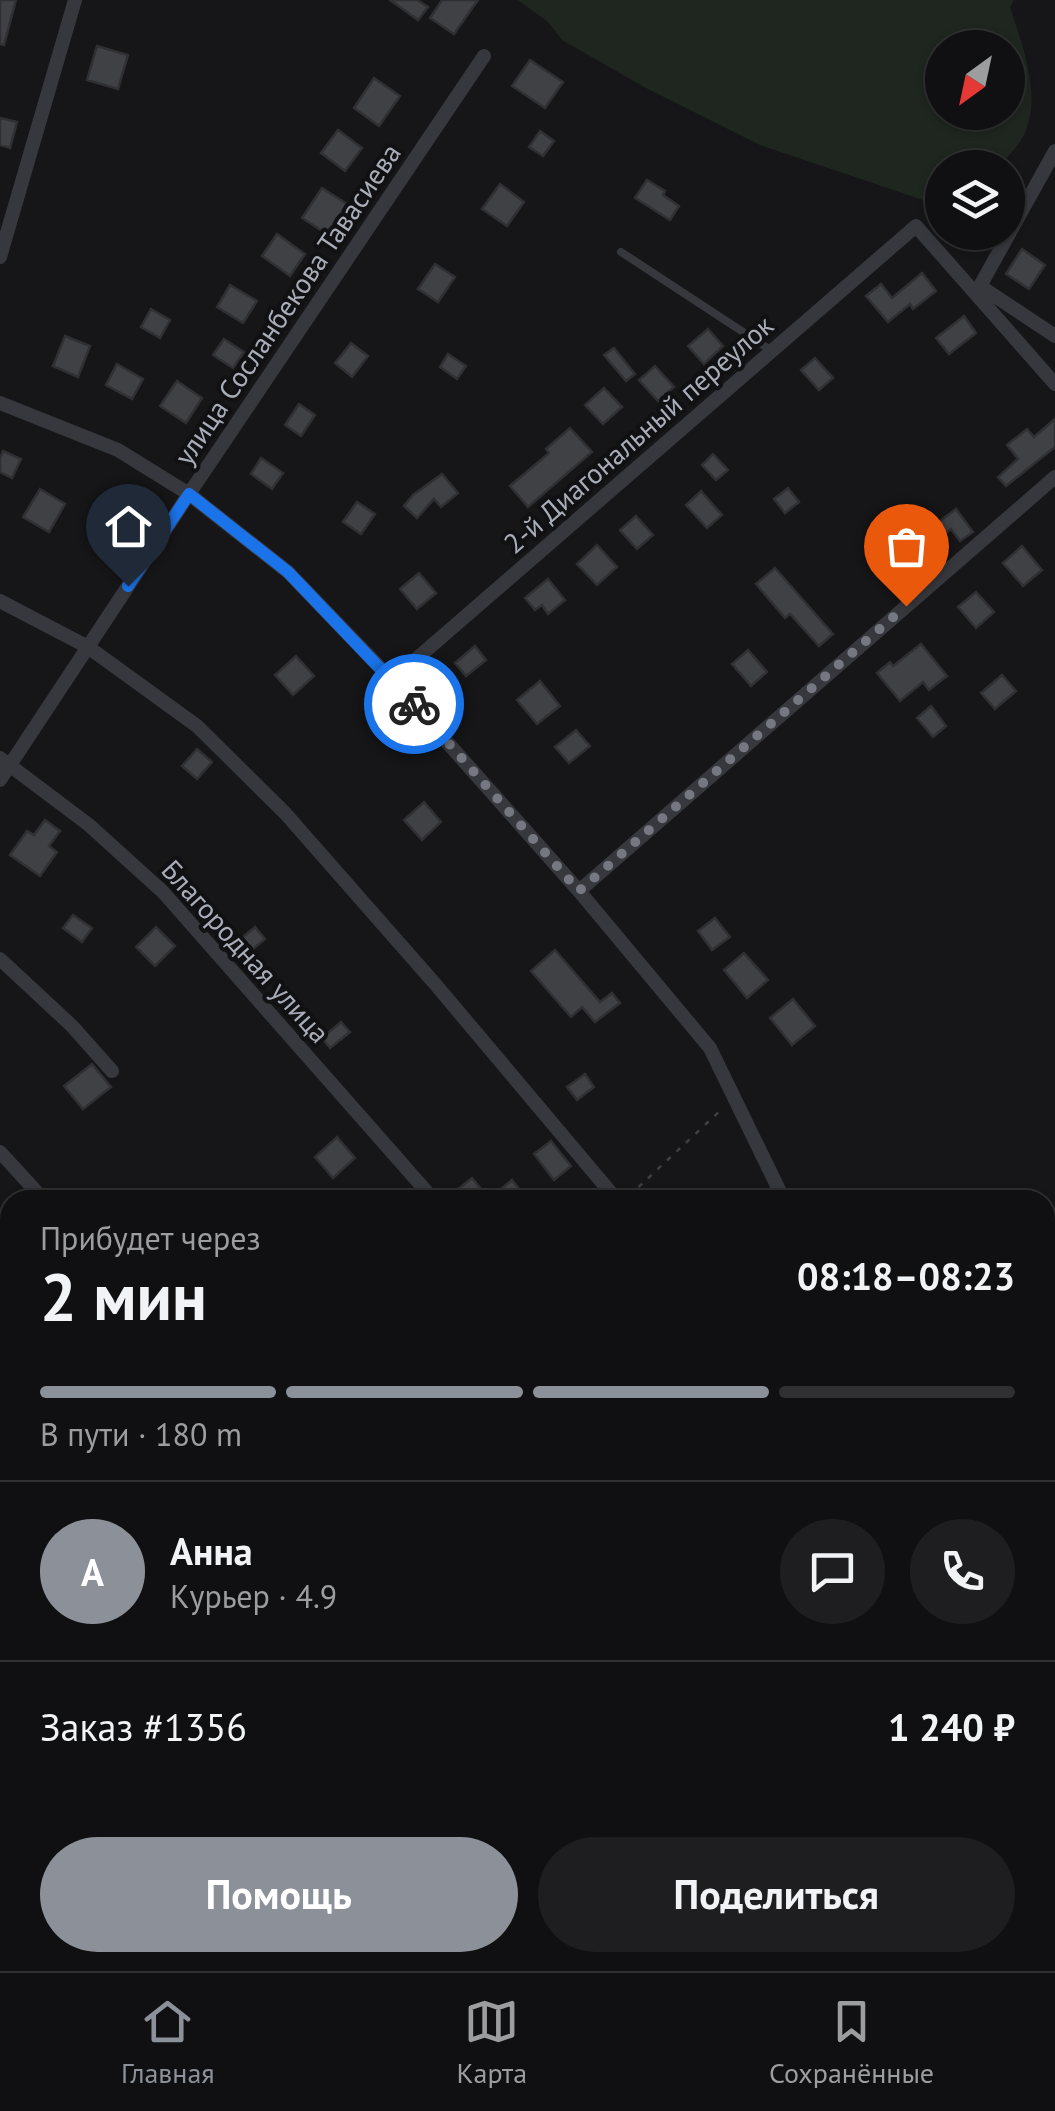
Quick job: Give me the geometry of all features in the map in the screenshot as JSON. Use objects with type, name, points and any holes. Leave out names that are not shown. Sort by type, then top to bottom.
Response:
[{"type":"street","points":[[0,257],[75,0]]},
{"type":"street","name":"улица Сосланбекова Тавасиева","points":[[0,780],[5,761],[88,646],[484,56]]},
{"type":"street","points":[[1055,151],[980,286],[1055,336]]},
{"type":"street","name":"2-й Диагональный переулок","points":[[392,680],[916,226],[1055,384]]},
{"type":"street","points":[[0,403],[118,450],[189,494],[288,572],[392,680],[579,891],[710,1048],[779,1190]]},
{"type":"street","points":[[579,891],[1055,477]]},
{"type":"street","points":[[0,601],[88,646],[197,726],[285,813],[609,1190]]},
{"type":"street","name":"Благородная улица","points":[[5,761],[89,826],[163,892],[425,1190]]},
{"type":"street","points":[[0,959],[72,1026],[112,1070]]},
{"type":"street","points":[[0,1152],[35,1190]]},
{"type":"lane","points":[[621,252],[772,351]]},
{"type":"path","points":[[636,1190],[734,1098]]},
{"type":"shaded area","points":[[518,0],[1014,0],[1010,7],[1017,30],[925,30],[925,130],[1025,130],[1025,55],[1031,89],[1029,121],[1021,141],[1013,150],[925,150],[925,201],[760,145],[644,87],[562,40],[548,22]]},
{"type":"building","points":[[0,0],[16,0],[4,45],[0,44]]},
{"type":"building","points":[[390,0],[417,0],[428,7],[418,20]]},
{"type":"building","points":[[442,0],[478,0],[454,34],[430,18]]},
{"type":"building","points":[[97,46],[128,55],[118,89],[87,80]]},
{"type":"building","points":[[530,60],[563,82],[545,108],[512,86]]},
{"type":"building","points":[[374,78],[400,96],[379,126],[354,108]]},
{"type":"building","points":[[0,118],[17,122],[10,148],[0,145]]},
{"type":"building","points":[[338,130],[362,148],[345,171],[321,153]]},
{"type":"building","points":[[540,131],[554,141],[543,156],[529,147]]},
{"type":"building","points":[[647,180],[679,206],[670,220],[635,198]]},
{"type":"building","points":[[500,184],[524,202],[507,226],[482,209]]},
{"type":"building","points":[[322,188],[347,204],[327,234],[302,218]]},
{"type":"building","points":[[277,234],[305,254],[290,276],[262,256]]},
{"type":"building","points":[[1021,250],[1045,265],[1029,289],[1006,274]]},
{"type":"building","points":[[435,264],[455,277],[438,302],[418,289]]},
{"type":"building","points":[[922,273],[936,291],[913,309],[910,304],[888,322],[866,296],[881,284],[892,298]]},
{"type":"building","points":[[230,285],[257,301],[243,323],[217,307]]},
{"type":"building","points":[[151,309],[170,320],[160,338],[141,327]]},
{"type":"building","points":[[964,316],[976,333],[949,354],[936,338]]},
{"type":"building","points":[[708,329],[723,346],[704,364],[688,346]]},
{"type":"building","points":[[65,336],[90,346],[78,377],[53,366]]},
{"type":"building","points":[[224,339],[244,352],[233,368],[213,355]]},
{"type":"building","points":[[351,343],[368,356],[352,377],[335,363]]},
{"type":"building","points":[[614,348],[635,374],[626,381],[604,355]]},
{"type":"building","points":[[448,354],[466,366],[457,379],[440,367]]},
{"type":"building","points":[[815,358],[833,378],[819,390],[801,370]]},
{"type":"building","points":[[117,364],[143,379],[132,399],[106,385]]},
{"type":"building","points":[[655,366],[674,387],[658,401],[639,380]]},
{"type":"building","points":[[177,381],[202,398],[186,423],[160,406]]},
{"type":"building","points":[[604,388],[622,407],[603,424],[585,405]]},
{"type":"building","points":[[299,404],[315,415],[301,436],[285,425]]},
{"type":"building","points":[[1055,419],[1055,447],[1006,486],[998,477],[1018,459],[1007,445],[1027,429],[1034,437]]},
{"type":"building","points":[[570,428],[592,452],[528,507],[510,486],[549,453],[546,449]]},
{"type":"building","points":[[3,451],[21,459],[12,478],[0,472]]},
{"type":"building","points":[[713,454],[728,470],[716,480],[702,465]]},
{"type":"building","points":[[261,458],[283,473],[272,489],[251,474]]},
{"type":"building","points":[[442,474],[458,493],[441,507],[434,499],[417,518],[404,506]]},
{"type":"building","points":[[788,488],[799,502],[785,513],[774,499]]},
{"type":"building","points":[[40,489],[65,504],[49,532],[23,517]]},
{"type":"building","points":[[701,491],[722,515],[707,528],[686,505]]},
{"type":"building","points":[[357,502],[375,514],[361,534],[343,522]]},
{"type":"building","points":[[956,509],[973,532],[960,541],[951,529],[918,556],[896,529],[914,515],[927,531]]},
{"type":"building","points":[[636,516],[653,535],[637,549],[620,530]]},
{"type":"building","points":[[597,545],[617,567],[597,585],[577,564]]},
{"type":"building","points":[[1022,546],[1042,570],[1023,586],[1003,563]]},
{"type":"building","points":[[775,568],[833,634],[819,646],[790,614],[785,618],[756,584]]},
{"type":"building","points":[[419,573],[436,593],[417,609],[400,589]]},
{"type":"building","points":[[548,579],[565,600],[548,614],[542,605],[535,610],[525,598]]},
{"type":"building","points":[[976,592],[994,612],[976,628],[958,607]]},
{"type":"building","points":[[921,644],[947,676],[929,690],[923,682],[900,701],[877,673]]},
{"type":"building","points":[[475,646],[486,660],[466,676],[455,663]]},
{"type":"building","points":[[748,650],[767,672],[751,686],[732,664]]},
{"type":"building","points":[[296,656],[314,676],[293,695],[275,675]]},
{"type":"building","points":[[1002,675],[1016,691],[995,709],[981,693]]},
{"type":"building","points":[[540,681],[560,706],[537,724],[517,700]]},
{"type":"building","points":[[931,706],[946,726],[933,737],[917,718]]},
{"type":"building","points":[[576,730],[590,746],[569,763],[555,747]]},
{"type":"building","points":[[197,749],[212,762],[197,779],[182,766]]},
{"type":"building","points":[[424,802],[441,822],[422,840],[404,820]]},
{"type":"building","points":[[45,820],[60,831],[49,846],[57,852],[40,876],[10,855],[27,831],[34,835]]},
{"type":"building","points":[[73,915],[92,928],[82,942],[63,928]]},
{"type":"building","points":[[715,918],[730,937],[712,950],[698,931]]},
{"type":"building","points":[[156,927],[175,946],[155,966],[136,947]]},
{"type":"building","points":[[255,927],[265,939],[247,954],[237,942]]},
{"type":"building","points":[[555,950],[600,1002],[612,993],[620,1003],[595,1022],[582,1007],[571,1017],[531,971]]},
{"type":"building","points":[[744,953],[768,980],[747,998],[724,970]]},
{"type":"building","points":[[793,999],[815,1026],[792,1045],[770,1018]]},
{"type":"building","points":[[341,1022],[350,1032],[330,1048],[322,1038]]},
{"type":"building","points":[[92,1064],[111,1087],[83,1109],[64,1086]]},
{"type":"building","points":[[585,1074],[594,1087],[577,1100],[567,1087]]},
{"type":"building","points":[[337,1137],[355,1158],[333,1178],[315,1157]]},
{"type":"building","points":[[551,1141],[571,1166],[554,1180],[534,1154]]},
{"type":"building","points":[[472,1178],[482,1190],[457,1190]]},
{"type":"building","points":[[512,1180],[520,1190],[500,1190]]},
{"type":"way so far","points":[[414,704],[579,891],[906,606]]},
{"type":"route","points":[[128,586],[189,494],[288,572],[414,704]]}]
